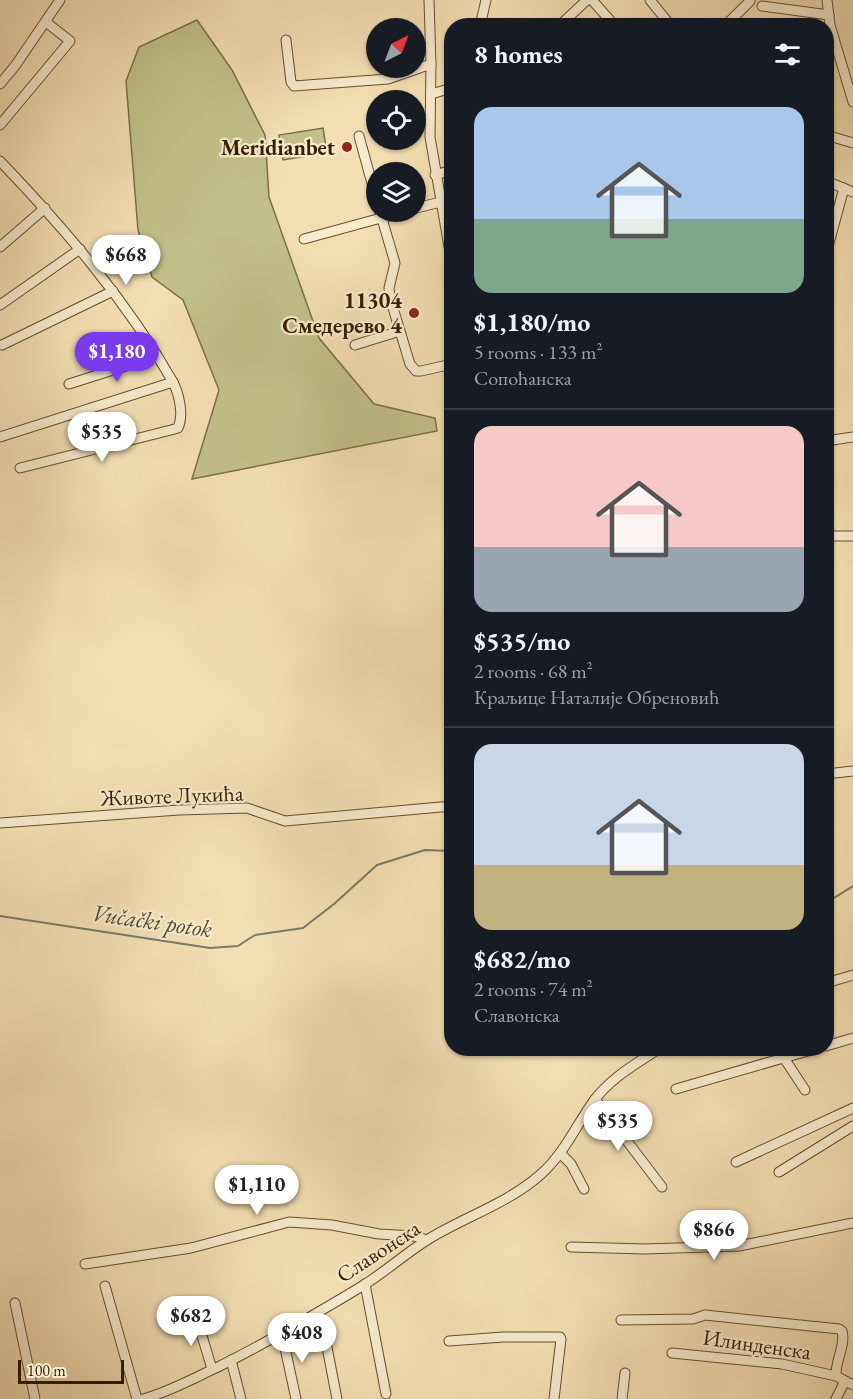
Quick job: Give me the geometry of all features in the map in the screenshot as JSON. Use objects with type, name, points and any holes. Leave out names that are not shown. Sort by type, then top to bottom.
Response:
[{"type":"street","points":[[0,84],[60,0]]},
{"type":"street","points":[[429,0],[430,137],[435,175],[444,213]]},
{"type":"street","points":[[482,18],[486,0]]},
{"type":"street","points":[[567,18],[586,0]]},
{"type":"street","points":[[592,0],[608,18]]},
{"type":"street","points":[[650,0],[665,18]]},
{"type":"street","points":[[827,0],[830,18]]},
{"type":"street","points":[[733,18],[750,1]]},
{"type":"street","points":[[762,6],[829,15]]},
{"type":"street","points":[[0,125],[70,41],[46,22]]},
{"type":"street","points":[[834,34],[853,102]]},
{"type":"street","points":[[286,40],[291,82],[294,86],[388,79],[431,64]]},
{"type":"street","points":[[834,53],[839,54]]},
{"type":"street","points":[[431,94],[444,90]]},
{"type":"street","points":[[359,136],[366,162]]},
{"type":"street","points":[[834,137],[853,143]]},
{"type":"street","points":[[0,161],[45,208],[113,291],[173,382],[178,397],[181,421],[176,429],[20,468]]},
{"type":"street","points":[[435,175],[444,172]]},
{"type":"street","points":[[834,221],[848,190]]},
{"type":"street","points":[[426,206],[441,202]]},
{"type":"street","points":[[0,248],[45,208]]},
{"type":"street","points":[[304,239],[366,219]]},
{"type":"street","points":[[383,222],[395,263],[389,288],[410,363],[416,371],[444,366]]},
{"type":"street","points":[[0,305],[80,249]]},
{"type":"street","points":[[2,345],[113,291]]},
{"type":"street","points":[[355,345],[400,331]]},
{"type":"street","points":[[69,384],[157,356]]},
{"type":"street","points":[[0,437],[164,387],[173,382]]},
{"type":"street","points":[[834,440],[853,437]]},
{"type":"street","points":[[834,536],[853,536]]},
{"type":"street","points":[[834,772],[853,771]]},
{"type":"street","name":"Животе Лукића","points":[[0,824],[179,810],[247,808],[285,821],[444,807]]},
{"type":"street","points":[[834,981],[853,975]]},
{"type":"street","points":[[834,1044],[853,1038]]},
{"type":"street","name":"Славонска","points":[[143,1399],[159,1396],[282,1334],[365,1284],[427,1240],[529,1184],[560,1153],[595,1100],[614,1080],[648,1056]]},
{"type":"street","points":[[676,1089],[791,1056]]},
{"type":"street","points":[[784,1058],[805,1090]]},
{"type":"street","points":[[595,1100],[662,1187]]},
{"type":"street","points":[[736,1162],[853,1108]]},
{"type":"street","points":[[779,1172],[853,1126]]},
{"type":"street","points":[[560,1153],[571,1164],[584,1190]]},
{"type":"street","points":[[85,1264],[191,1248],[289,1222],[332,1225],[379,1234],[414,1236],[427,1240]]},
{"type":"street","points":[[571,1248],[729,1247],[853,1222]]},
{"type":"street","points":[[365,1284],[386,1394]]},
{"type":"street","points":[[105,1286],[136,1399]]},
{"type":"street","points":[[15,1303],[35,1399]]},
{"type":"street","points":[[317,1314],[326,1342],[337,1399]]},
{"type":"street","points":[[621,1320],[693,1319],[705,1315],[839,1329],[843,1337],[836,1370],[845,1381],[836,1399]]},
{"type":"street","points":[[196,1317],[212,1369]]},
{"type":"street","points":[[282,1334],[296,1399]]},
{"type":"street","points":[[449,1341],[503,1337],[560,1337],[560,1356],[554,1399]]},
{"type":"street","name":"Илинденска","points":[[672,1353],[782,1364],[845,1381]]},
{"type":"street","points":[[231,1360],[241,1399]]},
{"type":"street","points":[[622,1399],[625,1373]]},
{"type":"shaded area","points":[[197,20],[232,70],[265,135],[269,197],[319,338],[374,404],[435,418],[437,431],[192,479],[219,390],[183,300],[152,277],[138,230],[126,81],[139,47]]},
{"type":"shaded area","points":[[323,128],[327,153],[283,160],[279,135]]},
{"type":"waterway","name":"Vučački potok","points":[[0,916],[210,948],[238,946],[255,935],[303,928],[334,904],[377,865],[425,850],[444,851]]},
{"type":"waterway","name":"Vučački potok","points":[[834,898],[853,886]]},
{"type":"place","name":"Meridianbet","points":[[347,147]]},
{"type":"place","name":"11304 Смедерево 4","points":[[414,313]]}]
